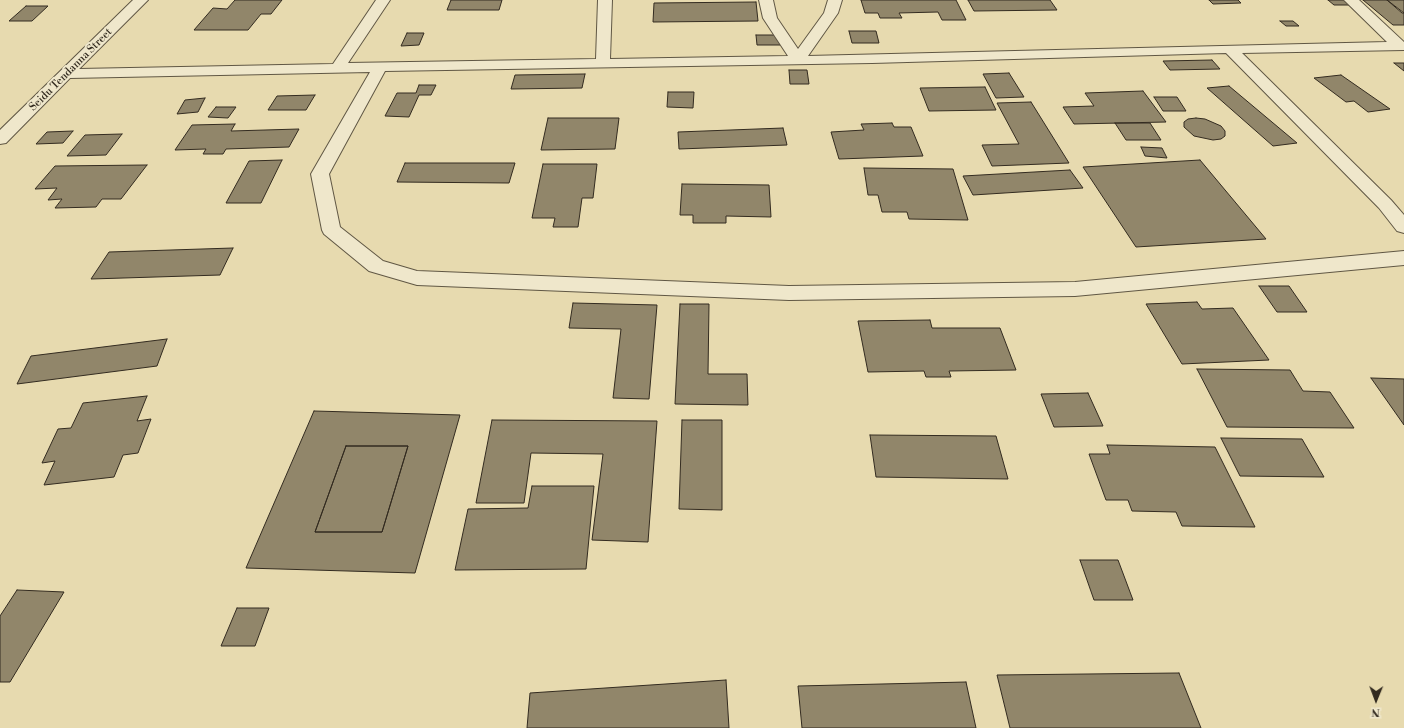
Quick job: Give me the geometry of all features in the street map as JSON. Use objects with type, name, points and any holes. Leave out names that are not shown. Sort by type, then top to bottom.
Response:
[{"type":"street","name":"Seidu Tendanna Street","points":[[0,139],[68,74],[140,0]]},
{"type":"street","points":[[337,68],[383,0]]},
{"type":"street","points":[[603,63],[605,0]]},
{"type":"street","points":[[766,0],[770,18],[798,60]]},
{"type":"street","points":[[798,60],[831,13],[835,0]]},
{"type":"street","points":[[1351,0],[1402,46]]},
{"type":"street","points":[[68,74],[798,60],[1402,46]]},
{"type":"street","points":[[1230,49],[1385,204],[1404,227]]},
{"type":"street","points":[[380,67],[320,174],[331,230],[376,266],[417,278],[789,292],[1075,289],[1404,258]]},
{"type":"building","points":[[235,0],[282,0],[271,14],[261,14],[248,30],[194,30],[213,8],[227,9]]},
{"type":"building","points":[[451,0],[502,0],[499,10],[447,10]]},
{"type":"building","points":[[861,0],[956,0],[966,20],[942,20],[938,12],[899,13],[902,18],[880,18],[878,13],[865,13]]},
{"type":"building","points":[[968,0],[1050,0],[1057,10],[974,11]]},
{"type":"building","points":[[1209,0],[1238,0],[1241,3],[1213,4]]},
{"type":"building","points":[[1328,0],[1347,0],[1354,5],[1334,5]]},
{"type":"building","points":[[1363,0],[1387,0],[1404,13],[1404,25],[1393,25]]},
{"type":"building","points":[[1387,0],[1404,0],[1404,13],[1402,13]]},
{"type":"building","points":[[756,2],[758,21],[653,22],[654,3]]},
{"type":"building","points":[[26,6],[48,6],[32,21],[9,21]]},
{"type":"building","points":[[1280,21],[1293,21],[1299,26],[1286,26]]},
{"type":"building","points":[[849,31],[876,31],[879,43],[852,43]]},
{"type":"building","points":[[407,33],[424,33],[419,45],[401,46]]},
{"type":"building","points":[[756,35],[778,35],[780,45],[757,45]]},
{"type":"building","points":[[1212,60],[1220,69],[1170,70],[1163,61]]},
{"type":"building","points":[[1394,63],[1404,63],[1404,71]]},
{"type":"building","points":[[789,70],[807,70],[809,84],[790,84]]},
{"type":"building","points":[[1009,73],[1024,97],[996,98],[983,74]]},
{"type":"building","points":[[585,74],[582,88],[511,89],[515,75]]},
{"type":"building","points":[[1341,75],[1390,109],[1368,112],[1354,101],[1346,102],[1314,78]]},
{"type":"building","points":[[419,85],[436,85],[431,95],[419,95],[409,117],[385,116],[397,93],[416,93]]},
{"type":"building","points":[[1229,86],[1297,143],[1273,146],[1207,88]]},
{"type":"building","points":[[985,87],[996,110],[929,111],[920,88]]},
{"type":"building","points":[[1143,91],[1166,122],[1074,124],[1063,107],[1094,106],[1085,93]]},
{"type":"building","points":[[668,92],[694,92],[693,108],[667,107]]},
{"type":"building","points":[[315,95],[306,110],[268,110],[277,96]]},
{"type":"building","points":[[1154,97],[1177,97],[1186,111],[1163,111]]},
{"type":"building","points":[[205,98],[198,112],[177,114],[185,100]]},
{"type":"building","points":[[1031,102],[1069,163],[992,166],[982,145],[1019,144],[997,103]]},
{"type":"building","points":[[216,107],[236,107],[228,118],[208,117]]},
{"type":"building","points":[[548,118],[619,118],[615,149],[541,150]]},
{"type":"building","points":[[1188,119],[1205,119],[1221,126],[1225,131],[1225,136],[1221,139],[1213,140],[1194,136],[1184,127],[1184,122]]},
{"type":"building","points":[[892,123],[894,127],[911,127],[923,156],[839,159],[831,132],[864,130],[861,124]]},
{"type":"building","points":[[1115,123],[1150,123],[1161,140],[1126,140]]},
{"type":"building","points":[[235,124],[231,131],[299,129],[289,147],[226,149],[223,154],[203,154],[206,149],[175,150],[192,125]]},
{"type":"building","points":[[783,128],[787,145],[679,149],[678,132]]},
{"type":"building","points":[[73,131],[63,143],[36,144],[47,132]]},
{"type":"building","points":[[122,134],[106,155],[67,156],[85,135]]},
{"type":"building","points":[[1141,147],[1162,148],[1167,158],[1145,156]]},
{"type":"building","points":[[282,160],[261,203],[226,203],[249,161]]},
{"type":"building","points":[[1200,160],[1266,239],[1136,247],[1083,167]]},
{"type":"building","points":[[405,163],[515,163],[509,183],[397,182]]},
{"type":"building","points":[[543,164],[597,164],[593,198],[582,198],[578,227],[553,227],[555,218],[532,218]]},
{"type":"building","points":[[147,165],[121,199],[102,199],[96,207],[55,208],[62,199],[48,200],[57,188],[35,189],[55,166]]},
{"type":"building","points":[[864,168],[953,169],[968,220],[909,219],[907,212],[882,212],[878,195],[868,195]]},
{"type":"building","points":[[1070,170],[1083,188],[973,195],[963,176]]},
{"type":"building","points":[[682,184],[769,185],[771,217],[726,216],[726,223],[693,223],[693,215],[680,215]]},
{"type":"building","points":[[233,248],[220,275],[91,279],[109,252]]},
{"type":"building","points":[[1259,286],[1289,286],[1307,312],[1277,312]]},
{"type":"building","points":[[1197,302],[1202,309],[1233,308],[1269,360],[1182,364],[1146,304]]},
{"type":"building","points":[[573,303],[657,305],[649,399],[613,398],[621,329],[569,328]]},
{"type":"building","points":[[680,304],[709,304],[708,374],[747,374],[748,405],[675,404]]},
{"type":"building","points":[[930,320],[932,328],[1000,328],[1016,370],[949,371],[951,377],[926,377],[924,371],[868,372],[858,321]]},
{"type":"building","points":[[167,339],[157,366],[17,384],[31,356]]},
{"type":"building","points":[[1197,369],[1290,370],[1303,391],[1330,392],[1354,428],[1227,427]]},
{"type":"building","points":[[1371,378],[1404,379],[1404,425]]},
{"type":"building","points":[[1088,393],[1103,426],[1054,427],[1041,394]]},
{"type":"building","points":[[147,396],[137,421],[151,419],[138,453],[123,455],[114,477],[44,485],[55,461],[42,463],[58,429],[71,428],[83,403]]},
{"type":"building","points":[[314,411],[460,415],[415,573],[246,568]],"holes":[[[346,446],[408,446],[382,532],[315,532]]]},
{"type":"building","points":[[492,420],[657,421],[648,542],[592,540],[603,454],[531,453],[524,503],[476,503]]},
{"type":"building","points":[[682,420],[722,420],[722,510],[679,509]]},
{"type":"building","points":[[870,435],[996,436],[1008,479],[876,477]]},
{"type":"building","points":[[1221,438],[1302,439],[1324,477],[1240,476]]},
{"type":"building","points":[[1107,445],[1215,447],[1255,527],[1182,526],[1176,512],[1132,511],[1128,500],[1106,500],[1089,454],[1110,454]]},
{"type":"building","points":[[346,446],[408,446],[382,532],[315,532]]},
{"type":"building","points":[[532,486],[594,486],[586,569],[455,570],[468,509],[528,508]]},
{"type":"building","points":[[1080,560],[1118,560],[1133,600],[1094,600]]},
{"type":"building","points":[[17,590],[64,592],[10,682],[0,682],[0,616]]},
{"type":"building","points":[[237,608],[269,608],[255,646],[221,646]]},
{"type":"building","points":[[1179,673],[1201,728],[1010,728],[997,675]]},
{"type":"building","points":[[726,680],[729,728],[527,728],[530,693]]},
{"type":"building","points":[[966,682],[976,728],[802,728],[798,686]]}]
